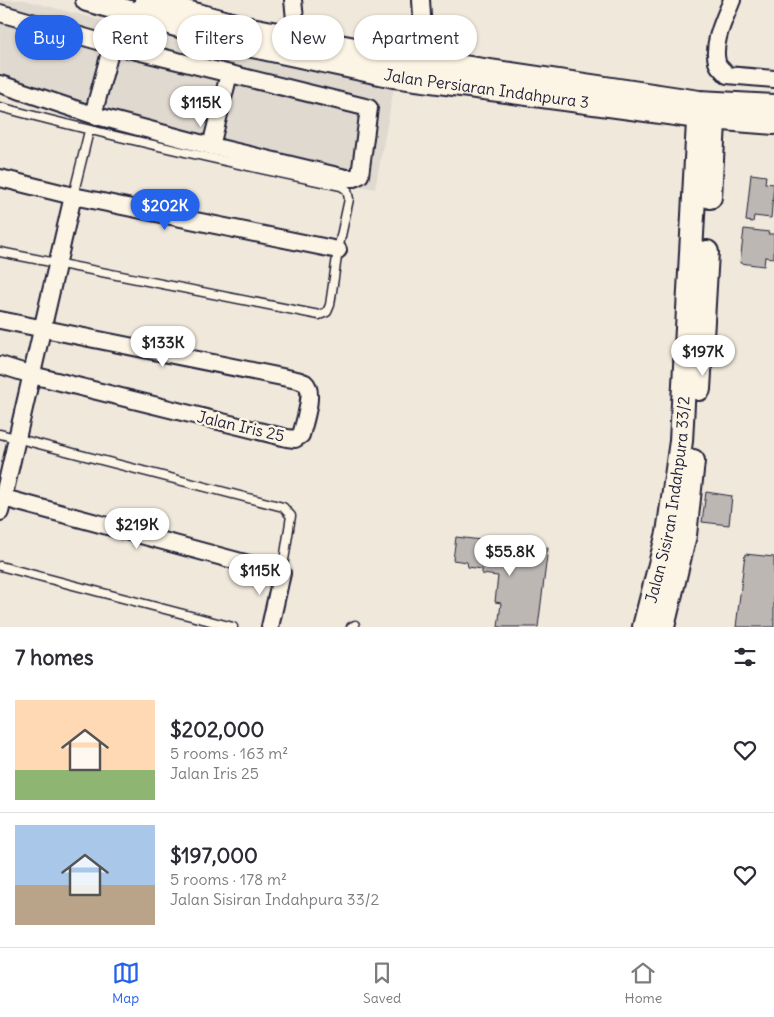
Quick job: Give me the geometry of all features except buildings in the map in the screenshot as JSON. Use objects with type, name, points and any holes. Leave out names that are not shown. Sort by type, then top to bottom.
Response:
[{"type":"main road","name":"Jalan Persiaran Indahpura 3","points":[[87,0],[243,44],[375,72],[707,110],[774,106]]},
{"type":"main road","name":"Jalan Persiaran Indahpura 3","points":[[140,0],[246,28],[396,57],[774,123]]},
{"type":"main road","name":"Jalan Sisiran Indahpura 33/2","points":[[644,627],[668,533],[681,441],[693,233],[707,110]]},
{"type":"main road","name":"Jalan Sisiran Indahpura 33/2","points":[[663,627],[685,535],[695,443],[705,316],[707,110]]},
{"type":"street","points":[[293,0],[295,15]]},
{"type":"street","points":[[421,0],[422,15]]},
{"type":"street","points":[[732,0],[718,40],[717,64],[727,74],[774,79]]},
{"type":"street","points":[[0,13],[93,40]]},
{"type":"street","points":[[0,84],[91,123],[211,146],[346,178],[354,178],[360,175],[369,108],[167,59]]},
{"type":"street","points":[[91,123],[108,60]]},
{"type":"street","points":[[211,146],[229,74]]},
{"type":"street","points":[[0,178],[73,196],[338,250]]},
{"type":"street","points":[[73,196],[1,503],[282,573],[270,627]]},
{"type":"street","name":"Jalan Iris 25","points":[[0,320],[297,380],[306,384],[309,391],[309,402],[301,435],[295,439],[276,436],[32,375],[0,365]]},
{"type":"lane","points":[[0,107],[91,123],[212,159],[341,186],[347,190],[349,198],[338,250],[330,306],[327,312],[319,315],[0,252]]},
{"type":"lane","points":[[73,196],[91,123]]},
{"type":"lane","points":[[0,434],[283,507],[291,516],[282,573]]},
{"type":"lane","points":[[0,566],[233,627]]},
{"type":"shaded area","points":[[0,0],[24,0],[81,15],[15,15],[15,60],[83,60],[83,15],[93,18],[93,60],[167,60],[167,37],[177,40],[177,60],[262,59],[394,88],[375,189],[233,159],[105,126],[0,94]]}]
